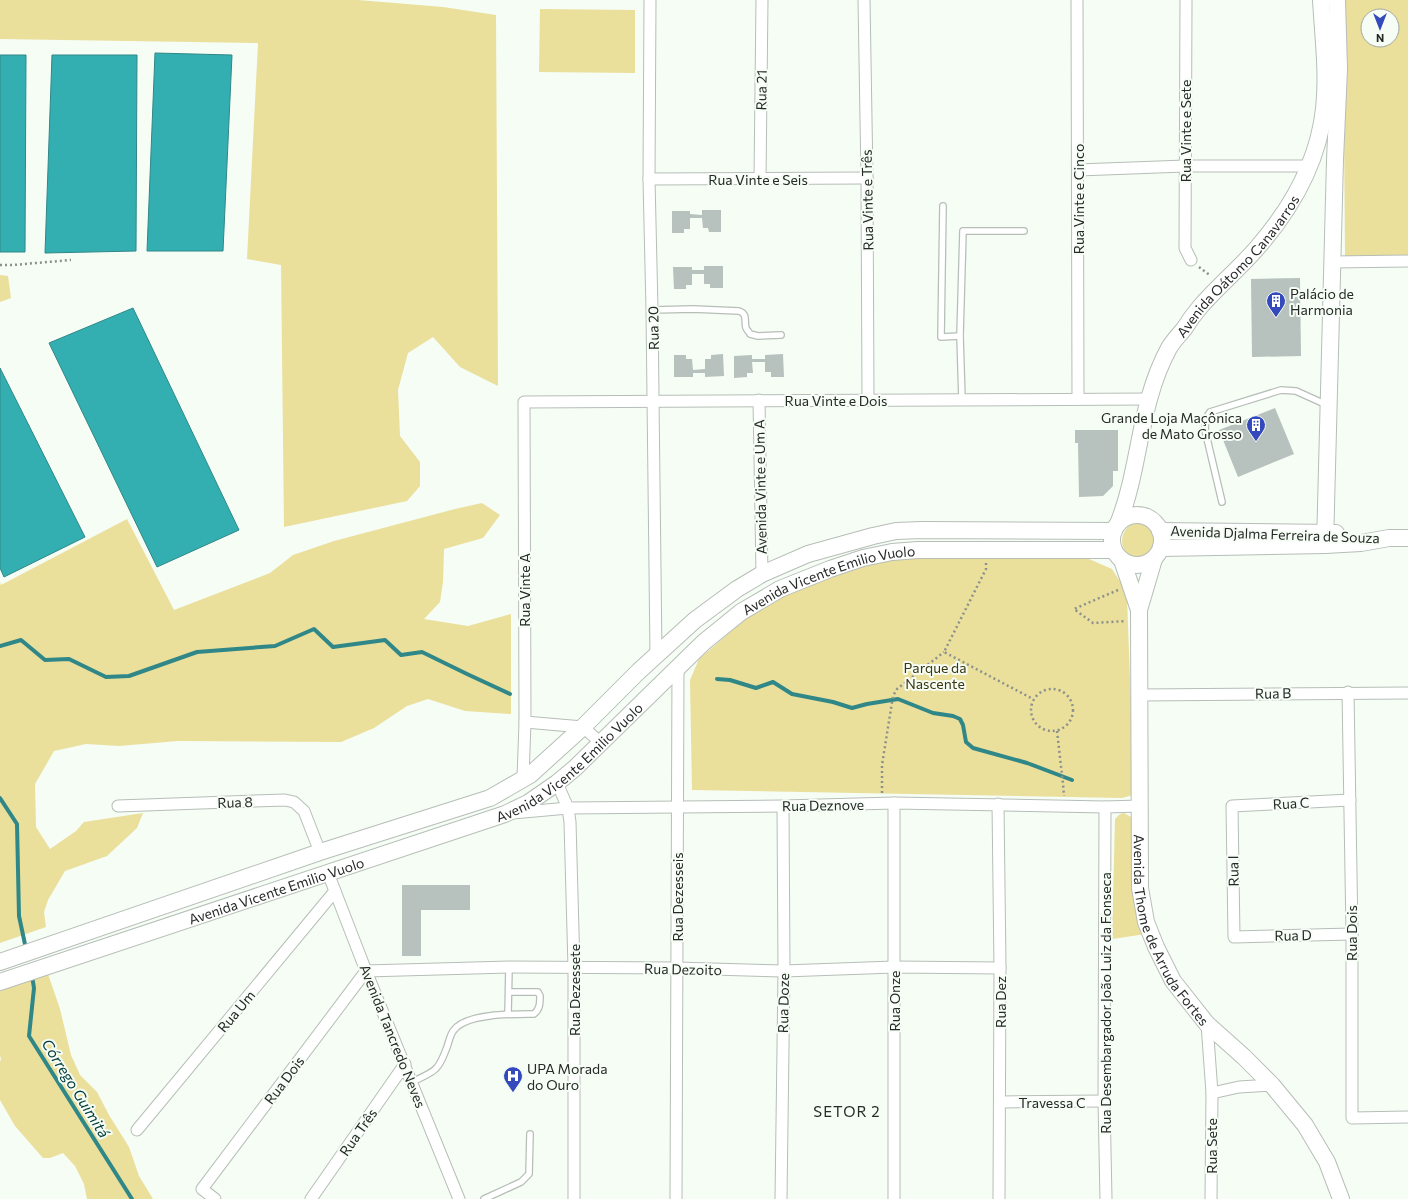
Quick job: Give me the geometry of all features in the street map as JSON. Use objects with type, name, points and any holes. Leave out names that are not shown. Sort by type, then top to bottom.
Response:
[{"type":"main road","name":"Avenida Oátomo Canavarros","points":[[1116,528],[1125,506],[1148,398],[1170,347],[1200,307],[1257,248],[1282,217],[1301,186],[1310,166],[1319,136],[1324,109],[1325,80],[1321,0]]},
{"type":"main road","points":[[1325,539],[1332,262],[1339,69],[1337,0]]},
{"type":"main road","points":[[1130,516],[1144,516],[1151,520],[1160,531],[1162,540],[1157,554],[1146,563],[1138,565],[1130,564],[1118,555],[1112,537],[1116,528],[1123,520],[1130,516]]},
{"type":"main road","name":"Avenida Vicente Emilio Vuolo","points":[[1,962],[320,852],[490,798],[530,775],[583,727],[695,620],[737,589],[762,574],[808,554],[896,531],[1116,528]]},
{"type":"main road","name":"Avenida Djalma Ferreira de Souza","points":[[1160,531],[1325,539],[1361,543],[1389,538],[1408,538]]},
{"type":"main road","name":"Avenida Djalma Ferreira de Souza","points":[[1157,554],[1325,539]]},
{"type":"main road","name":"Avenida Vicente Emilio Vuolo","points":[[3,981],[505,814],[528,803],[557,783],[602,743],[704,642],[741,612],[780,589],[830,568],[863,558],[892,552],[918,550],[1118,555]]},
{"type":"main road","name":"Avenida Thome de Arruda Fortes","points":[[1139,615],[1157,554]]},
{"type":"main road","name":"Avenida Thome de Arruda Fortes","points":[[1118,555],[1131,585],[1139,615],[1140,888],[1146,922],[1156,947],[1173,981],[1207,1024],[1244,1057],[1272,1085],[1309,1131],[1327,1162],[1341,1199]]},
{"type":"street","name":"Rua 20","points":[[650,0],[649,179],[654,401],[656,656]]},
{"type":"street","name":"Rua 21","points":[[760,179],[762,0]]},
{"type":"street","name":"Rua Vinte e Três","points":[[864,0],[867,178],[868,400]]},
{"type":"street","name":"Rua Vinte e Cinco","points":[[1077,0],[1078,399]]},
{"type":"street","name":"Rua Vinte e Sete","points":[[1186,0],[1185,248],[1191,260]]},
{"type":"street","points":[[1078,170],[1185,166],[1310,166]]},
{"type":"street","name":"Rua Vinte e Seis","points":[[649,179],[867,178]]},
{"type":"street","points":[[1332,262],[1408,261]]},
{"type":"street","name":"Rua Vinte e Dois","points":[[524,402],[1148,398]]},
{"type":"street","name":"Avenida Vinte e Um A","points":[[759,400],[762,574]]},
{"type":"street","name":"Rua Vinte A","points":[[523,778],[525,722],[524,402]]},
{"type":"street","name":"Rua Dezesseis","points":[[676,1199],[678,667]]},
{"type":"street","name":"Rua Dois","points":[[1348,692],[1352,934],[1352,1118],[1408,1117]]},
{"type":"street","name":"Rua B","points":[[1139,695],[1408,692]]},
{"type":"street","points":[[525,722],[583,727],[602,743]]},
{"type":"street","name":"Rua Dezessete","points":[[557,783],[568,808],[570,822],[574,968],[574,1199]]},
{"type":"street","name":"Rua 8","points":[[118,806],[285,800],[294,802],[304,811],[320,852]]},
{"type":"street","name":"Rua C","points":[[1232,806],[1350,800]]},
{"type":"street","name":"Rua Deznove","points":[[505,814],[568,808],[783,806],[894,803],[1105,807],[1140,806]]},
{"type":"street","name":"Rua Onze","points":[[894,803],[894,1199]]},
{"type":"street","name":"Rua Dez","points":[[998,804],[1000,968],[999,1199]]},
{"type":"street","name":"Rua Doze","points":[[781,1199],[784,971],[783,806]]},
{"type":"street","name":"Rua I","points":[[1232,806],[1234,937]]},
{"type":"street","name":"Rua Desembargador João Luiz da Fonseca","points":[[1105,807],[1104,1101],[1106,1199]]},
{"type":"street","name":"Avenida Tancredo Neves","points":[[328,873],[366,971],[405,1064],[455,1197]]},
{"type":"street","name":"Rua Um","points":[[137,1130],[335,891]]},
{"type":"street","name":"Rua D","points":[[1234,937],[1352,934]]},
{"type":"street","name":"Rua Dezoito","points":[[366,971],[509,967],[677,968],[784,971],[894,967],[1000,968]]},
{"type":"street","name":"Rua Dois","points":[[215,1199],[202,1189],[366,971]]},
{"type":"street","name":"Rua Sete","points":[[1207,1024],[1212,1093],[1211,1199]]},
{"type":"street","name":"Rua Três","points":[[311,1199],[405,1064]]},
{"type":"street","points":[[1212,1093],[1239,1087],[1272,1085]]},
{"type":"street","name":"Travessa C","points":[[1000,1102],[1104,1101]]},
{"type":"lane","points":[[943,206],[941,337],[960,336]]},
{"type":"lane","points":[[962,400],[960,336],[963,231],[1024,231]]},
{"type":"lane","points":[[652,310],[693,309],[739,311],[743,312],[746,317],[746,329],[750,334],[758,336],[781,335]]},
{"type":"lane","points":[[1222,502],[1204,430],[1206,418],[1210,412],[1281,390],[1296,391],[1329,406]]},
{"type":"lane","points":[[508,1014],[509,967]]},
{"type":"lane","points":[[412,1082],[436,1070],[442,1062],[453,1030],[458,1026],[469,1020],[508,1014],[534,1014],[539,1008],[540,996],[538,992],[509,992]]},
{"type":"lane","points":[[484,1199],[521,1182],[529,1174],[530,1134]]},
{"type":"path","points":[[0,265],[71,260]]},
{"type":"path","points":[[1191,260],[1222,284]]},
{"type":"path","points":[[881,804],[882,765],[893,696],[897,689],[944,652],[986,568]]},
{"type":"path","points":[[1131,585],[1074,609],[1093,623],[1139,615]]},
{"type":"path","points":[[944,652],[1034,699]]},
{"type":"path","points":[[1052,688],[1059,689],[1065,693],[1073,704],[1074,711],[1069,724],[1057,731],[1043,729],[1037,725],[1030,712],[1034,699],[1038,693],[1052,688]]},
{"type":"path","points":[[1057,731],[1063,784]]},
{"type":"green space","points":[[0,0],[358,0],[443,7],[496,15],[498,386],[460,367],[433,337],[408,353],[398,390],[400,436],[420,462],[420,486],[407,501],[284,527],[281,265],[247,259],[258,43],[0,39]]},
{"type":"green space","points":[[1343,0],[1408,0],[1408,256],[1345,256]]},
{"type":"green space","points":[[540,9],[635,10],[635,73],[539,72]]},
{"type":"green space","points":[[0,275],[8,276],[11,298],[0,302]]},
{"type":"green space","points":[[482,503],[500,515],[483,538],[444,549],[443,582],[440,602],[424,619],[468,626],[511,614],[511,714],[465,711],[428,699],[407,706],[374,728],[341,742],[178,741],[119,746],[86,744],[54,751],[35,784],[36,827],[50,849],[76,831],[84,822],[143,813],[137,828],[107,856],[65,871],[48,900],[44,912],[46,927],[0,943],[0,582],[1,585],[127,519],[174,610],[270,573],[293,555],[334,541]]},
{"type":"green space","points":[[1137,522],[1145,522],[1155,527],[1159,534],[1159,548],[1155,555],[1145,560],[1137,560],[1127,555],[1125,552],[1122,545],[1122,537],[1127,527],[1130,525]]},
{"type":"green space","name":"Parque da Nascente","points":[[928,555],[1089,559],[1112,569],[1123,586],[1127,598],[1134,787],[1133,795],[1122,798],[692,790],[690,680],[699,659],[757,609],[806,583],[866,563]]},
{"type":"green space","points":[[1124,813],[1133,818],[1146,934],[1112,939],[1115,819],[1120,814]]},
{"type":"green space","points":[[48,974],[60,1009],[71,1055],[80,1075],[97,1092],[129,1147],[139,1176],[153,1199],[87,1199],[84,1184],[75,1166],[63,1153],[50,1158],[43,1158],[15,1126],[0,1100],[0,991]]},
{"type":"water","points":[[155,53],[232,55],[223,251],[147,251]]},
{"type":"water","points":[[0,55],[26,55],[25,252],[0,252]]},
{"type":"water","points":[[52,55],[137,55],[136,251],[45,253]]},
{"type":"water","points":[[133,308],[239,530],[157,567],[49,343]]},
{"type":"water","points":[[0,368],[85,537],[4,577],[0,568]]},
{"type":"building","points":[[702,210],[721,210],[721,232],[709,232],[708,228],[703,228],[702,218],[690,218],[690,229],[684,229],[684,233],[672,233],[672,211],[690,211],[690,214],[702,215]]},
{"type":"building","points":[[704,266],[723,266],[723,288],[710,288],[710,284],[704,284],[704,274],[692,274],[692,285],[686,285],[686,289],[674,289],[673,267],[692,267],[692,270],[704,270]]},
{"type":"building","name":"Palácio de Harmonia","points":[[1300,278],[1301,356],[1252,357],[1251,279]]},
{"type":"building","points":[[723,354],[724,376],[705,377],[705,373],[693,373],[693,377],[674,377],[674,355],[686,355],[686,359],[692,359],[693,370],[705,369],[705,359],[711,359],[711,355]]},
{"type":"building","points":[[783,354],[784,377],[771,377],[771,372],[765,372],[765,362],[752,362],[753,373],[747,373],[747,377],[734,378],[734,356],[752,355],[752,359],[765,359],[765,355]]},
{"type":"building","name":"Grande Loja Maçônica de Mato Grosso","points":[[1275,408],[1294,454],[1238,477],[1219,430]]},
{"type":"building","points":[[1075,430],[1118,430],[1118,471],[1113,471],[1113,486],[1103,496],[1079,497],[1078,443],[1075,443]]},
{"type":"building","points":[[402,885],[470,885],[470,910],[421,910],[421,956],[402,956]]},
{"type":"waterway","points":[[0,646],[21,640],[45,660],[69,659],[106,677],[129,676],[197,652],[275,646],[314,629],[333,647],[385,640],[401,655],[422,652],[510,694]]},
{"type":"waterway","points":[[717,679],[730,680],[756,688],[773,682],[792,694],[833,702],[852,708],[898,699],[933,713],[953,716],[960,719],[963,725],[966,742],[973,748],[1027,763],[1072,780]]},
{"type":"waterway","name":"Córrego Guimitá","points":[[0,798],[17,824],[19,916],[26,949]]},
{"type":"waterway","name":"Córrego Guimitá","points":[[32,976],[34,988],[29,1036],[132,1199]]},
{"type":"place","name":"Palácio de Harmonia","points":[[1276,318]]},
{"type":"place","name":"Grande Loja Maçônica de Mato Grosso","points":[[1256,442]]},
{"type":"place","name":"UPA Morada do Ouro","points":[[513,1093]]},
{"type":"district","name":"SETOR 2","points":[[847,1111]]}]
